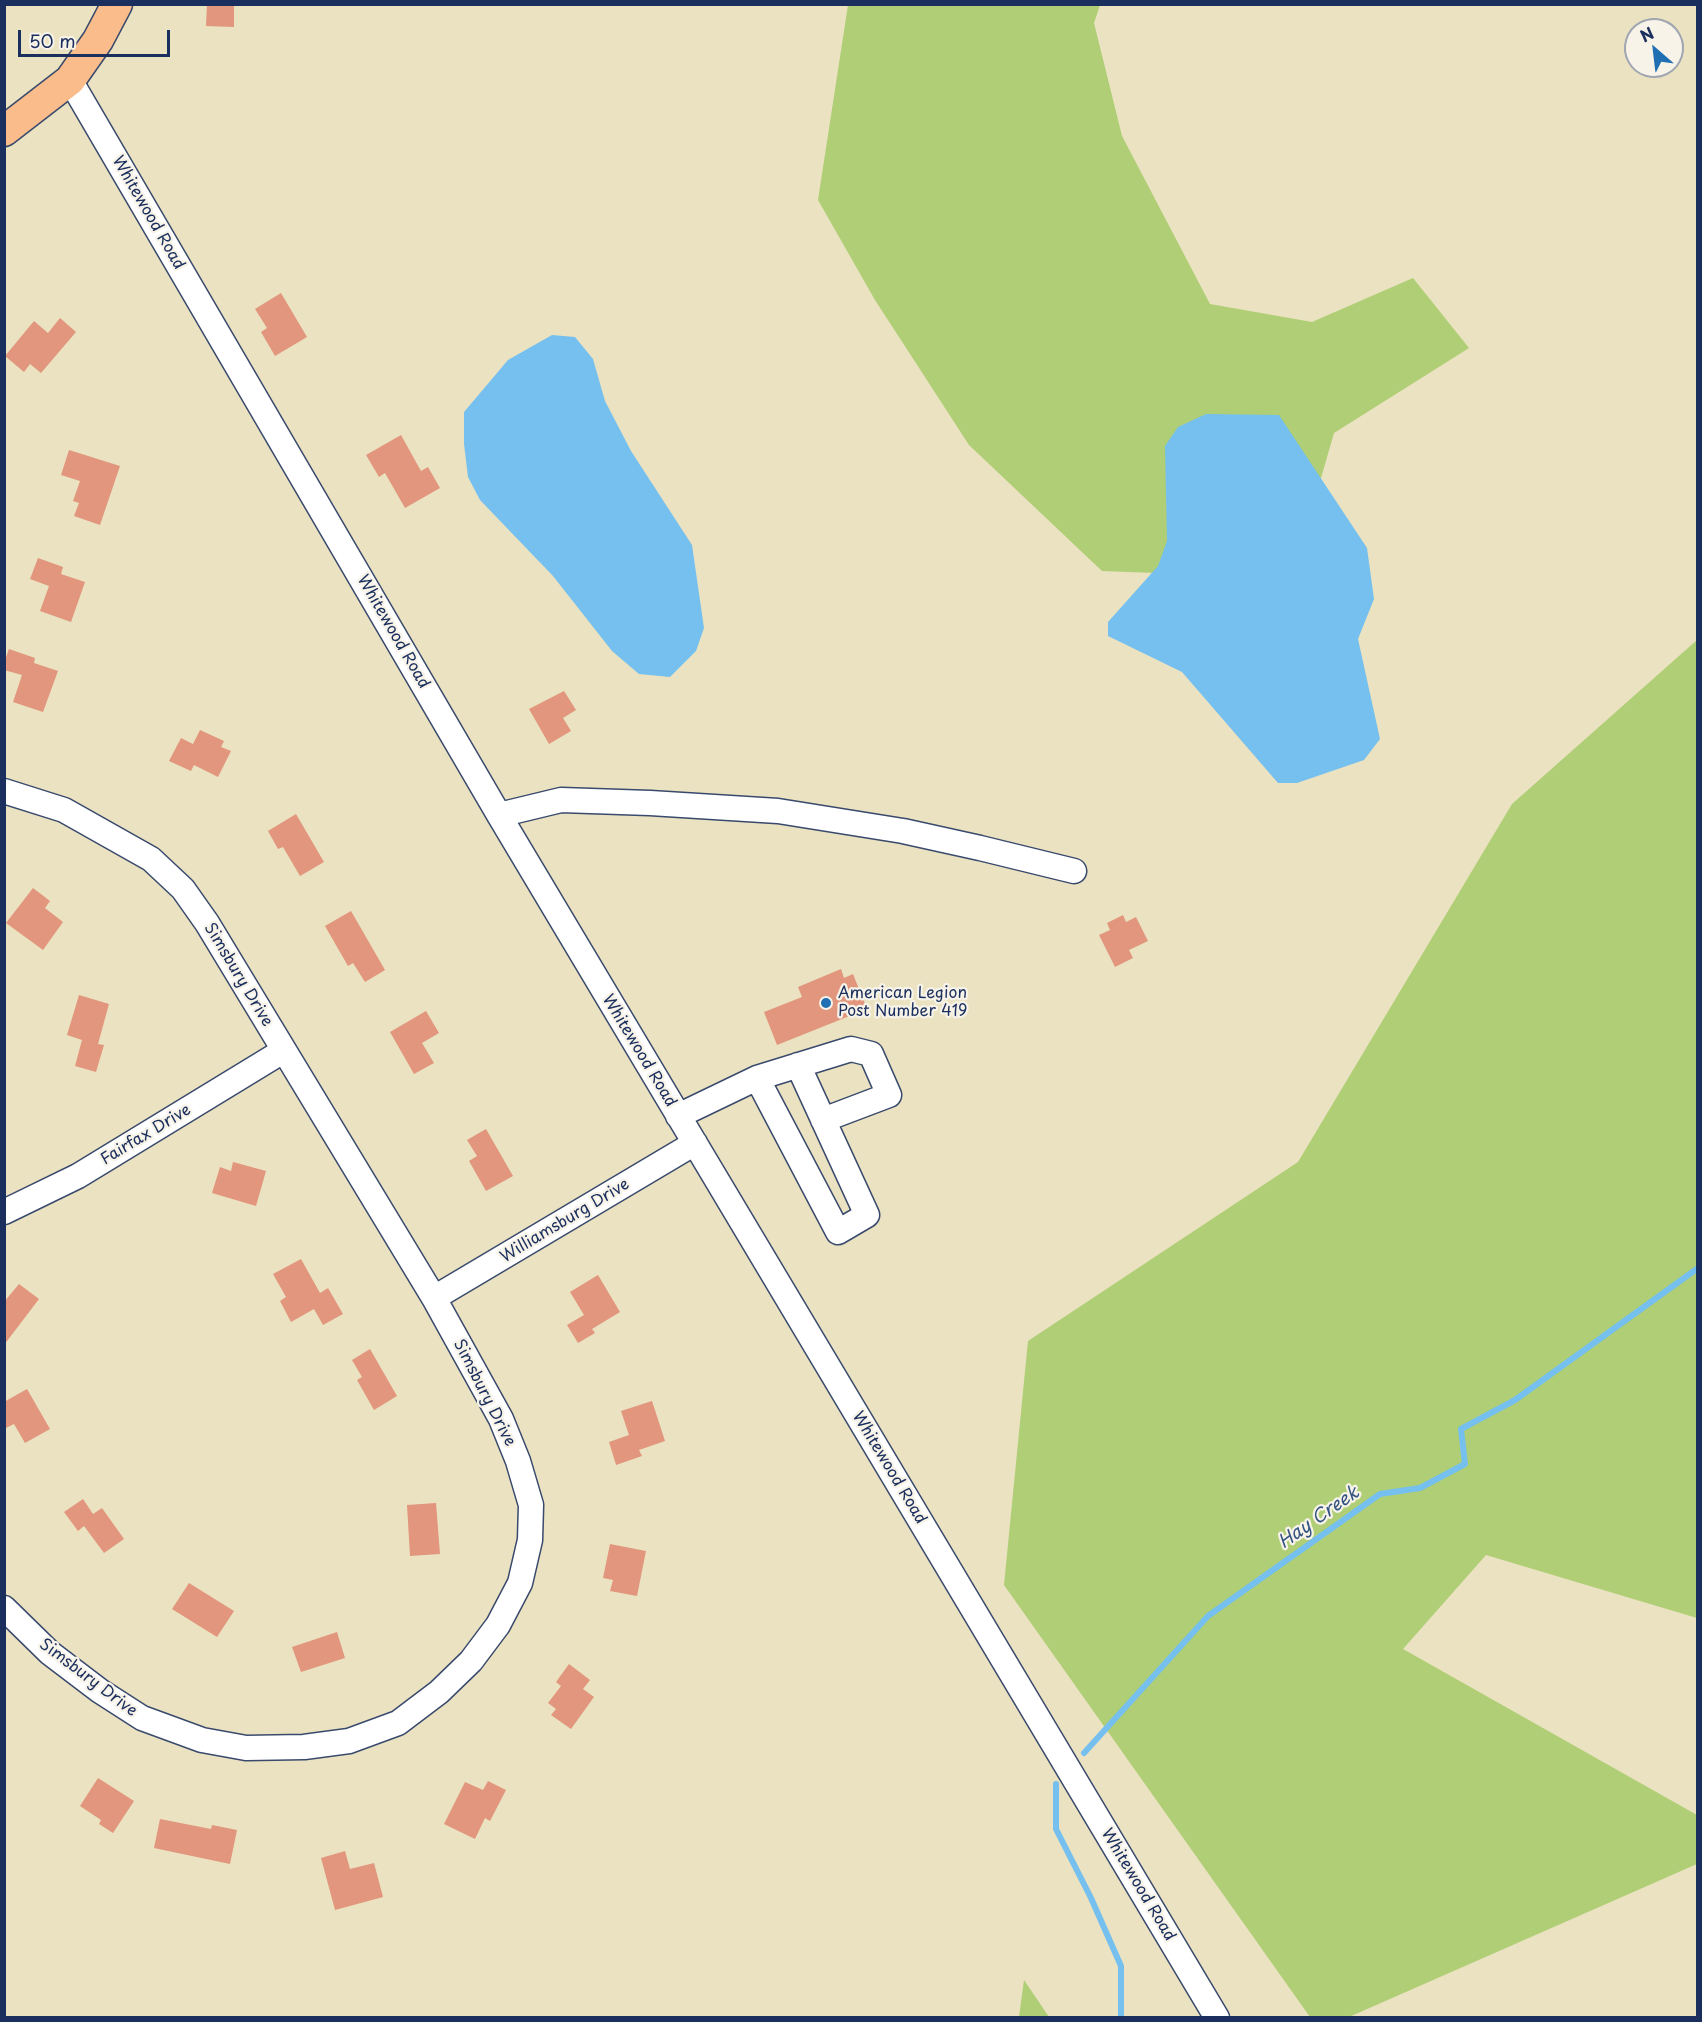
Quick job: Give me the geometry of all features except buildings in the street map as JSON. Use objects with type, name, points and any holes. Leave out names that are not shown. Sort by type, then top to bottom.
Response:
[{"type":"main road","points":[[4,131],[70,80],[98,40],[117,4]]},
{"type":"street","name":"Whitewood Road","points":[[70,80],[499,816],[1217,2018]]},
{"type":"street","name":"Simsbury Drive","points":[[4,791],[63,810],[151,859],[183,889],[207,923],[434,1298],[501,1419],[518,1461],[531,1505],[530,1540],[520,1583],[498,1625],[471,1661],[439,1692],[398,1723],[349,1741],[304,1748],[246,1748],[202,1740],[142,1718],[100,1691],[50,1653],[4,1608]]},
{"type":"street","points":[[499,816],[561,800],[650,803],[778,812],[903,831],[1074,871]]},
{"type":"street","points":[[678,1116],[758,1078],[798,1065],[851,1048],[871,1054],[889,1095],[823,1120]]},
{"type":"street","name":"Fairfax Drive","points":[[4,1212],[78,1176],[283,1051]]},
{"type":"street","points":[[758,1078],[838,1232],[867,1215],[798,1065]]},
{"type":"street","name":"Williamsburg Drive","points":[[434,1298],[695,1143]]},
{"type":"green space","points":[[848,5],[1100,5],[1094,23],[1122,136],[1210,304],[1312,322],[1413,278],[1469,348],[1334,433],[1292,578],[1102,571],[969,445],[875,300],[818,200]]},
{"type":"green space","points":[[1697,640],[1697,1618],[1486,1555],[1403,1649],[1697,1815],[1697,1864],[1349,2017],[1310,2017],[1004,1585],[1028,1341],[1298,1162],[1512,804]]},
{"type":"green space","points":[[1024,1980],[1049,2017],[1019,2017]]},
{"type":"water","points":[[552,335],[575,337],[593,359],[605,401],[631,451],[692,545],[704,628],[696,651],[670,677],[639,674],[612,651],[553,576],[480,500],[468,477],[464,444],[464,412],[508,360]]},
{"type":"water","points":[[1206,414],[1279,415],[1367,548],[1374,599],[1358,639],[1380,739],[1364,760],[1297,783],[1278,783],[1182,672],[1108,636],[1108,622],[1158,566],[1167,541],[1165,446],[1178,427]]},
{"type":"waterway","name":"Hay Creek","points":[[1084,1753],[1208,1616],[1380,1494],[1420,1488],[1465,1464],[1461,1429],[1515,1400],[1698,1268]]},
{"type":"waterway","name":"Hay Creek","points":[[1056,1784],[1056,1829],[1091,1898],[1121,1966],[1121,2018]]},
{"type":"place","name":"American Legion Post Number 419","points":[[826,1003]]}]
